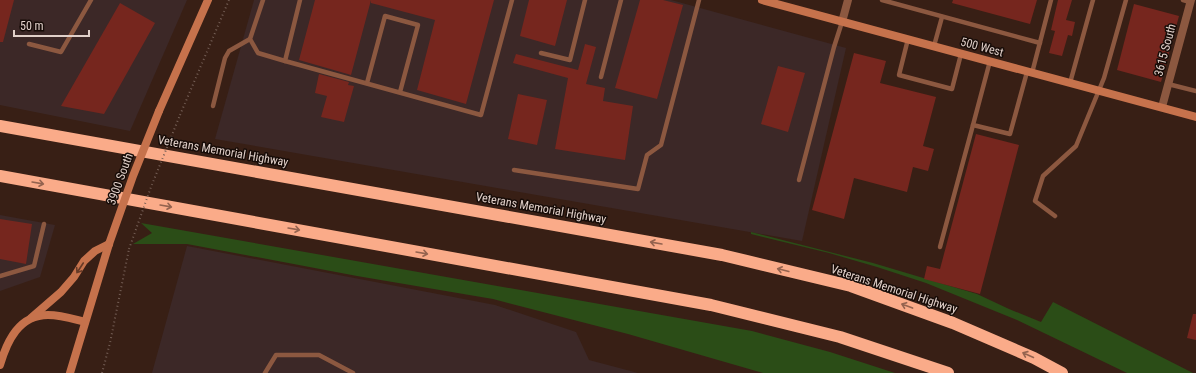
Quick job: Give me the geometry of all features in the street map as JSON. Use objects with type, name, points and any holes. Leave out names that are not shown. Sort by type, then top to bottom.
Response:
[{"type":"highway","name":"Veterans Memorial Highway","points":[[0,126],[722,255],[852,286],[953,323],[1034,358],[1062,373]]},
{"type":"highway","points":[[0,176],[711,305],[840,337],[948,373]]},
{"type":"main road","name":"3900 South","points":[[70,373],[109,244],[133,176],[159,111],[208,0]]},
{"type":"main road","name":"500 West","points":[[762,0],[1196,117]]},
{"type":"main road","points":[[0,365],[5,349],[12,336],[20,326],[61,292],[74,277],[84,261],[96,251],[109,244]]},
{"type":"main road","points":[[30,318],[48,315],[61,316],[85,322]]},
{"type":"street","points":[[842,22],[848,0]]},
{"type":"street","name":"3615 South","points":[[1162,107],[1188,1]]},
{"type":"lane","points":[[29,44],[61,52],[90,0]]},
{"type":"lane","points":[[213,106],[227,54],[229,51],[250,39],[263,0]]},
{"type":"lane","points":[[285,61],[300,0]]},
{"type":"lane","points":[[250,39],[258,53],[481,115],[512,0]]},
{"type":"lane","points":[[541,52],[570,60],[585,0]]},
{"type":"lane","points":[[601,77],[621,0]]},
{"type":"lane","points":[[514,170],[638,189],[647,155],[661,145],[700,0]]},
{"type":"lane","points":[[882,0],[1040,43]]},
{"type":"lane","points":[[973,125],[1010,134],[1029,72],[1040,43],[1051,0]]},
{"type":"lane","points":[[1070,83],[1093,0]]},
{"type":"lane","points":[[1055,216],[1035,201],[1043,176],[1076,146],[1104,78],[1126,0]]},
{"type":"lane","points":[[367,84],[385,16],[418,25],[400,92]]},
{"type":"lane","points":[[934,46],[942,17]]},
{"type":"lane","points":[[799,180],[842,22]]},
{"type":"lane","points":[[908,39],[899,75],[952,89],[961,54]]},
{"type":"lane","points":[[940,247],[990,62]]},
{"type":"lane","points":[[1168,84],[1196,91]]},
{"type":"lane","points":[[0,276],[34,266],[44,224]]},
{"type":"lane","points":[[265,373],[276,355],[319,356],[353,373]]},
{"type":"path","points":[[102,373],[110,343],[129,250],[151,187],[229,0]]},
{"type":"shaded area","points":[[0,0],[187,0],[130,131],[0,105]]},
{"type":"shaded area","points":[[254,0],[671,0],[846,48],[802,241],[215,139]]},
{"type":"shaded area","points":[[0,215],[55,225],[40,277],[0,291]]},
{"type":"shaded area","points":[[187,246],[495,305],[576,332],[589,360],[638,373],[152,373]]},
{"type":"green space","points":[[141,223],[752,331],[830,352],[895,373],[763,373],[628,334],[493,299],[357,276],[187,244],[133,244],[152,233]]},
{"type":"green space","points":[[751,232],[873,263],[977,294],[1041,322],[1053,302],[1193,373],[1127,373],[1017,320],[926,283],[829,253],[751,234]]},
{"type":"building","points":[[0,0],[14,0],[3,42],[0,42]]},
{"type":"building","points":[[315,0],[371,0],[351,75],[299,60]]},
{"type":"building","points":[[371,0],[494,0],[466,104],[417,90],[435,20],[371,3]]},
{"type":"building","points":[[529,0],[567,0],[555,46],[520,36]]},
{"type":"building","points":[[640,0],[663,0],[683,5],[657,99],[615,88]]},
{"type":"building","points":[[953,0],[1037,0],[1030,24],[952,3]]},
{"type":"building","points":[[1058,0],[1072,0],[1066,20],[1075,22],[1072,36],[1068,35],[1062,56],[1049,53],[1055,31],[1051,30]]},
{"type":"building","points":[[120,3],[155,23],[104,114],[61,106]]},
{"type":"building","points":[[1134,4],[1179,16],[1161,82],[1117,70]]},
{"type":"building","points":[[585,44],[596,47],[586,84],[605,88],[603,101],[633,106],[625,160],[555,149],[568,78],[513,63],[516,54],[578,70]]},
{"type":"building","points":[[854,53],[886,61],[880,83],[936,97],[923,146],[934,149],[928,171],[913,167],[907,192],[854,178],[844,219],[812,210]]},
{"type":"building","points":[[778,66],[805,73],[788,132],[761,124]]},
{"type":"building","points":[[319,74],[349,82],[348,85],[354,86],[344,122],[321,117],[327,96],[315,93]]},
{"type":"building","points":[[518,94],[547,100],[537,145],[508,139]]},
{"type":"building","points":[[976,134],[1019,145],[980,294],[924,279],[927,266],[940,269]]},
{"type":"building","points":[[0,219],[32,224],[26,264],[0,259]]},
{"type":"building","points":[[1193,314],[1196,314],[1196,340],[1187,338]]}]
